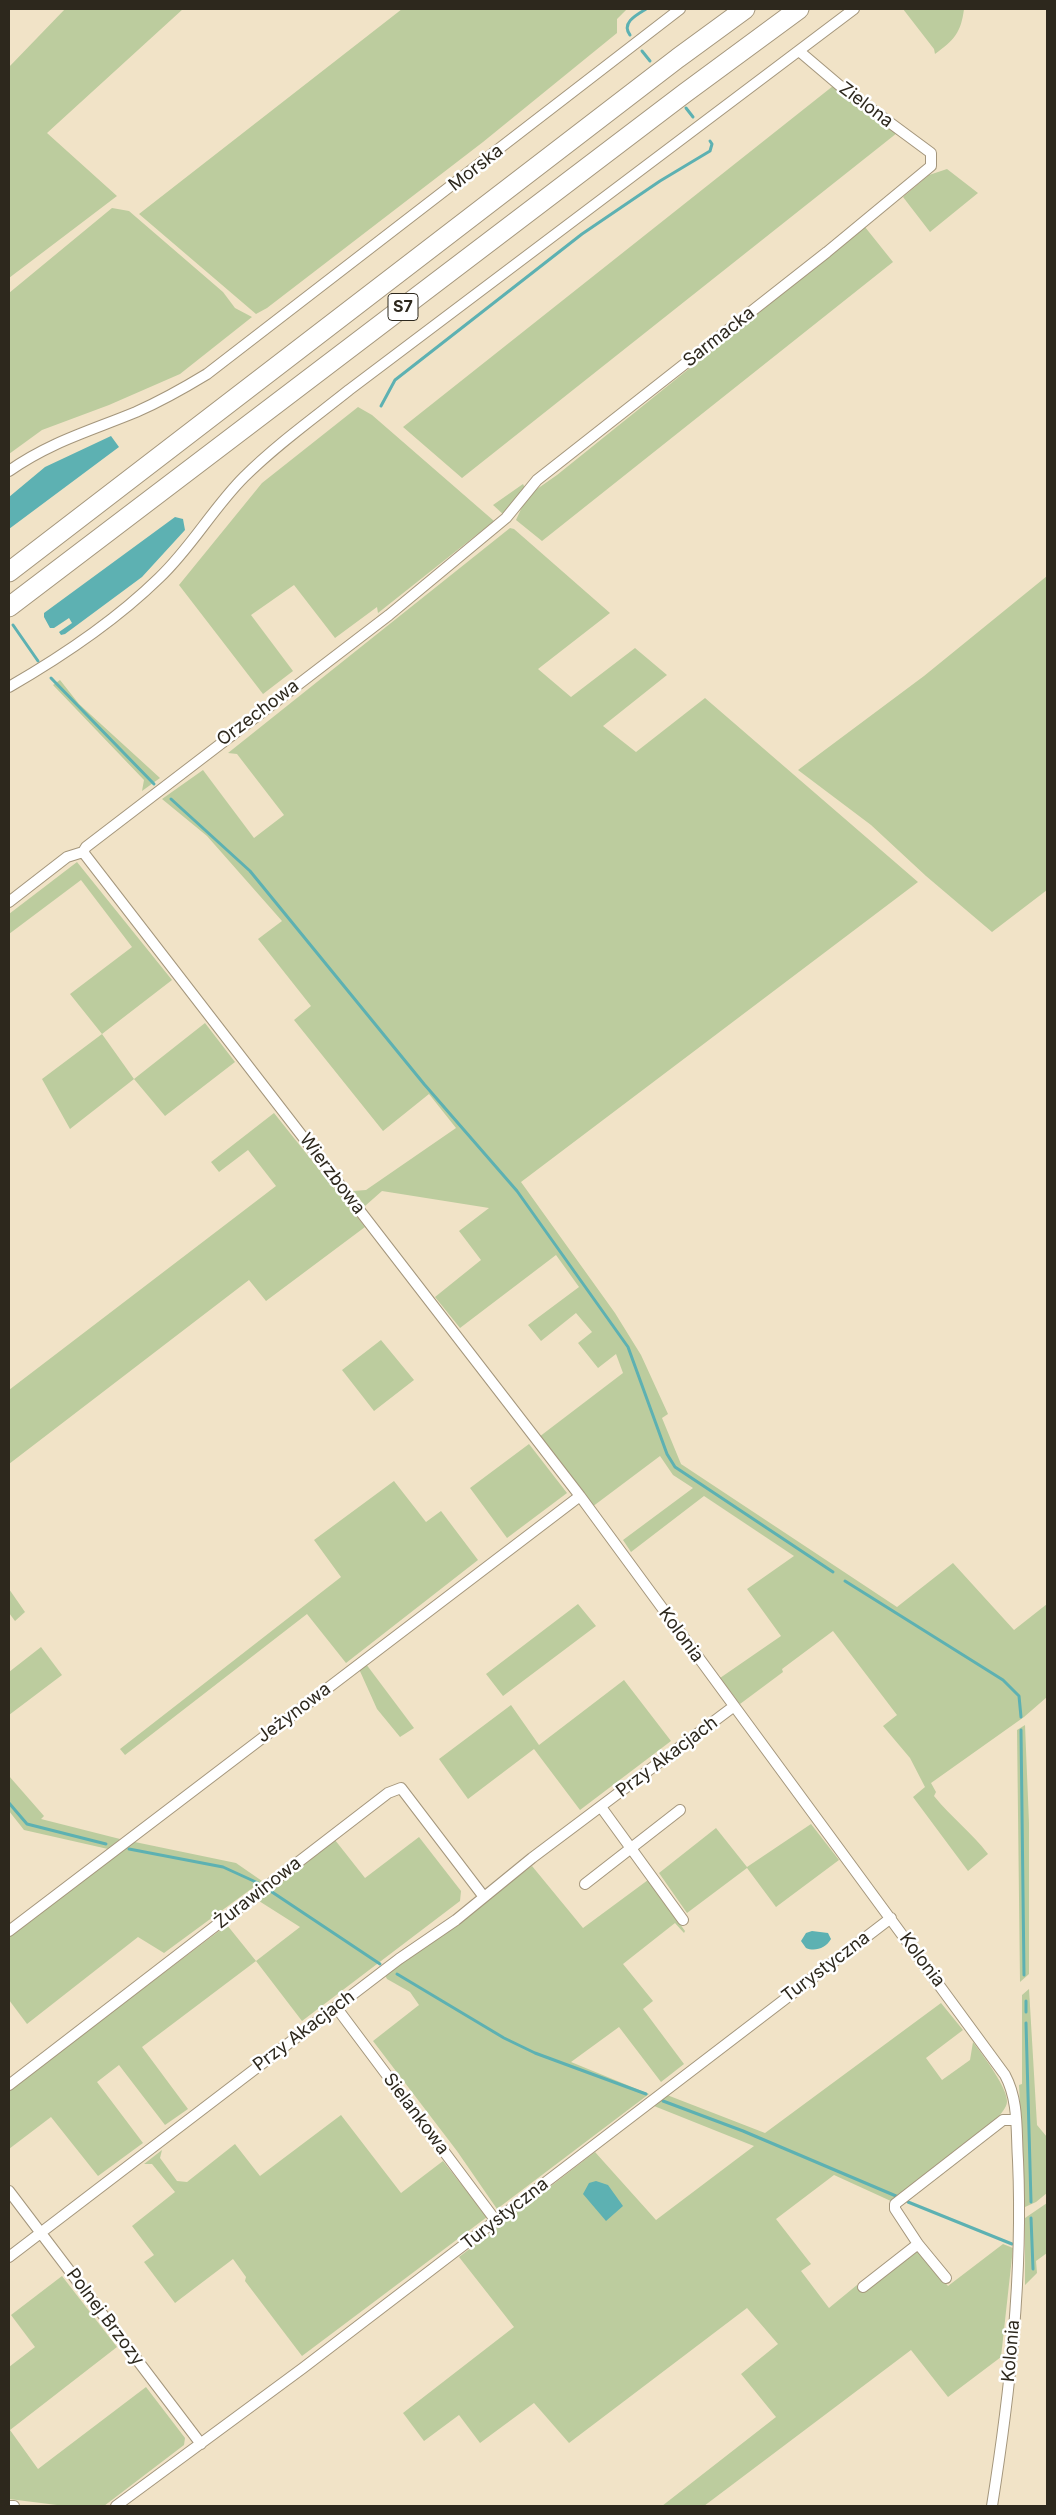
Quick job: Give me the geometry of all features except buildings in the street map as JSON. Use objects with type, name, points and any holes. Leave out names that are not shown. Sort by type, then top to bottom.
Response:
[{"type":"highway","name":"S7","points":[[9,572],[670,64],[745,9]]},
{"type":"highway","name":"S7","points":[[9,607],[685,93],[799,9]]},
{"type":"street","name":"Morska","points":[[9,471],[43,450],[77,433],[158,402],[207,374],[680,9]]},
{"type":"street","points":[[9,688],[111,619],[158,579],[186,550],[242,479],[273,451],[349,390],[854,9]]},
{"type":"street","name":"Zielona","points":[[798,51],[839,85],[932,153],[933,157]]},
{"type":"street","name":"Sarmacka","points":[[506,518],[537,480],[828,252],[931,166],[933,157]]},
{"type":"street","name":"Orzechowa","points":[[9,902],[67,857],[83,852],[86,847],[153,794],[388,615],[506,518]]},
{"type":"street","name":"Wierzbowa","points":[[83,852],[580,1496]]},
{"type":"street","name":"Kolonia","points":[[580,1496],[733,1707],[1005,2074],[1015,2102],[1020,2212],[1019,2263],[1004,2426],[992,2506]]},
{"type":"street","name":"Jeżynowa","points":[[9,1931],[580,1496]]},
{"type":"street","name":"Przy Akacjach","points":[[9,2257],[336,2006],[484,1897],[733,1707]]},
{"type":"street","name":"Żurawinowa","points":[[9,2084],[388,1793],[401,1788],[484,1897]]},
{"type":"street","name":"Przy Akacjach","points":[[601,1807],[683,1920]]},
{"type":"street","points":[[584,1884],[680,1810]]},
{"type":"street","name":"Turystyczna","points":[[116,2506],[201,2444],[891,1918]]},
{"type":"street","name":"Sielankowa","points":[[336,2006],[496,2220]]},
{"type":"street","points":[[946,2278],[918,2244],[895,2209],[898,2201],[1003,2120],[1016,2120]]},
{"type":"street","name":"Polnej Brzozy","points":[[9,2192],[201,2444]]},
{"type":"street","points":[[863,2287],[918,2244]]},
{"type":"street","points":[[9,2506],[14,2506]]},
{"type":"green space","points":[[65,9],[183,9],[47,133],[117,196],[9,278],[9,67]]},
{"type":"green space","points":[[402,9],[627,9],[617,19],[617,33],[483,142],[267,308],[256,314],[139,214]]},
{"type":"green space","points":[[903,9],[964,9],[961,24],[956,35],[935,54],[934,49]]},
{"type":"green space","points":[[833,86],[897,133],[462,478],[403,427]]},
{"type":"green space","points":[[947,169],[978,193],[930,232],[903,197],[929,175]]},
{"type":"green space","points":[[112,208],[129,211],[223,292],[235,308],[252,317],[180,374],[109,405],[42,430],[9,454],[9,293]]},
{"type":"green space","points":[[865,227],[893,262],[542,541],[516,520],[527,496],[557,475]]},
{"type":"green space","points":[[358,407],[372,415],[494,521],[378,613],[377,607],[335,638],[294,585],[251,615],[293,671],[263,694],[179,585],[262,483]]},
{"type":"green space","points":[[523,484],[525,488],[504,515],[493,505]]},
{"type":"green space","points":[[510,528],[514,529],[610,613],[538,669],[571,697],[635,648],[667,675],[603,726],[636,752],[705,698],[918,882],[521,1182],[615,1313],[641,1355],[668,1414],[662,1418],[681,1464],[897,1607],[953,1563],[1014,1630],[1047,1604],[1047,1697],[1024,1717],[931,1783],[936,1792],[934,1796],[988,1854],[968,1871],[913,1797],[925,1787],[910,1758],[883,1726],[897,1715],[833,1631],[782,1669],[783,1672],[740,1704],[720,1678],[781,1636],[747,1589],[794,1556],[704,1496],[631,1552],[623,1540],[693,1488],[673,1475],[660,1456],[592,1507],[539,1437],[623,1373],[616,1354],[598,1368],[578,1343],[592,1332],[576,1313],[541,1341],[528,1325],[579,1287],[556,1255],[460,1328],[435,1297],[481,1260],[459,1231],[489,1208],[382,1191],[365,1206],[353,1191],[366,1190],[456,1128],[429,1094],[383,1131],[294,1020],[311,1006],[258,939],[282,921],[207,836],[162,799],[203,770],[254,838],[284,815],[237,754],[228,753]]},
{"type":"green space","points":[[1047,576],[1047,890],[992,932],[926,876],[871,825],[798,770],[924,676]]},
{"type":"green space","points":[[60,680],[79,704],[160,778],[142,791],[144,780],[53,685]]},
{"type":"green space","points":[[77,862],[172,980],[102,1034],[70,994],[132,947],[81,880],[9,934],[9,914]]},
{"type":"green space","points":[[205,1023],[235,1062],[165,1116],[134,1079]]},
{"type":"green space","points":[[102,1034],[134,1079],[70,1129],[42,1079]]},
{"type":"green space","points":[[274,1113],[365,1227],[266,1301],[249,1280],[9,1464],[9,1390],[276,1186],[248,1150],[219,1172],[211,1162]]},
{"type":"green space","points":[[381,1340],[414,1380],[374,1411],[342,1370]]},
{"type":"green space","points":[[529,1444],[567,1493],[507,1538],[470,1488]]},
{"type":"green space","points":[[394,1481],[426,1522],[441,1511],[478,1560],[346,1663],[307,1614],[125,1755],[120,1749],[341,1577],[314,1540]]},
{"type":"green space","points":[[9,1589],[25,1612],[15,1621],[9,1613]]},
{"type":"green space","points":[[578,1604],[596,1626],[503,1696],[486,1674]]},
{"type":"green space","points":[[41,1647],[62,1675],[9,1715],[9,1672]]},
{"type":"green space","points":[[366,1664],[414,1728],[400,1737],[377,1709],[359,1669]]},
{"type":"green space","points":[[624,1680],[671,1741],[580,1810],[534,1749],[468,1799],[439,1759],[511,1705],[539,1745]]},
{"type":"green space","points":[[1025,1725],[1029,1823],[1029,1974],[1020,1982],[1017,1730]]},
{"type":"green space","points":[[9,1776],[44,1816],[41,1819],[120,1839],[108,1849],[24,1830],[9,1811]]},
{"type":"green space","points":[[811,1824],[839,1860],[776,1907],[747,1868],[687,1913],[659,1873],[716,1828],[747,1867]]},
{"type":"green space","points":[[419,1837],[461,1891],[460,1901],[302,2021],[256,1961],[300,1927],[259,1901],[335,1840],[365,1878]]},
{"type":"green space","points":[[130,1841],[236,1863],[262,1881],[164,1953],[138,1937],[27,2024],[9,2000],[9,1936]]},
{"type":"green space","points":[[532,1866],[583,1928],[648,1880],[685,1931],[684,1933],[675,1923],[623,1964],[653,2001],[643,2009],[684,2064],[661,2082],[619,2027],[571,2062],[649,2094],[497,2209],[457,2151],[373,2041],[419,2005],[410,1992],[387,1979],[385,1975]]},
{"type":"green space","points":[[227,1925],[256,1961],[142,2047],[188,2109],[165,2125],[119,2065],[97,2082],[143,2143],[98,2176],[51,2117],[9,2149],[9,2090]]},
{"type":"green space","points":[[1029,1989],[1037,2125],[1047,2137],[1047,2193],[1036,2202],[1025,2207],[1019,2085],[1022,2084],[1022,1995]]},
{"type":"green space","points":[[941,2003],[963,2030],[926,2058],[942,2080],[970,2060],[973,2042],[994,2071],[1003,2088],[1007,2102],[1003,2111],[978,2136],[903,2192],[893,2202],[834,2175],[776,2219],[811,2264],[801,2271],[829,2308],[857,2285],[861,2291],[917,2250],[948,2286],[1003,2244],[1013,2248],[1001,2357],[948,2397],[911,2350],[704,2506],[662,2506],[776,2417],[741,2374],[778,2344],[747,2308],[569,2443],[534,2403],[480,2443],[459,2415],[424,2441],[403,2413],[514,2327],[459,2257],[595,2152],[656,2220],[754,2146],[654,2106],[667,2095],[765,2133]]},
{"type":"green space","points":[[341,2115],[401,2193],[443,2161],[487,2217],[302,2356],[245,2281],[246,2277],[233,2259],[175,2303],[144,2262],[154,2255],[132,2226],[175,2192],[152,2164],[144,2164],[162,2150],[160,2158],[177,2181],[187,2182],[235,2144],[260,2176]]},
{"type":"green space","points":[[1047,2203],[1047,2253],[1036,2261],[1037,2273],[1025,2285],[1025,2218]]},
{"type":"green space","points":[[62,2276],[117,2347],[10,2430],[38,2469],[146,2387],[185,2438],[184,2445],[104,2506],[65,2506],[9,2499],[9,2367],[35,2347],[11,2315]]},
{"type":"water","points":[[111,436],[119,447],[9,529],[9,497],[45,467]]},
{"type":"water","points":[[175,517],[183,519],[185,530],[142,577],[65,634],[61,635],[59,632],[72,623],[69,618],[54,628],[50,628],[44,613]]},
{"type":"water","points":[[812,1931],[828,1933],[831,1939],[820,1948],[813,1950],[806,1948],[801,1941],[806,1933]]},
{"type":"water","points":[[596,2181],[608,2185],[623,2206],[606,2221],[583,2194],[589,2183]]},
{"type":"waterway","points":[[630,35],[627,27],[628,23],[646,9]]},
{"type":"waterway","points":[[642,51],[650,61]]},
{"type":"waterway","points":[[686,108],[693,117]]},
{"type":"waterway","points":[[381,406],[395,380],[582,234],[660,181],[710,151],[712,144],[710,141]]},
{"type":"waterway","points":[[13,625],[38,661]]},
{"type":"waterway","points":[[51,678],[154,784]]},
{"type":"waterway","points":[[171,799],[250,871],[424,1084],[517,1191],[628,1347],[667,1454],[675,1467],[833,1572]]},
{"type":"waterway","points":[[845,1581],[1003,1680],[1019,1696],[1021,1717]]},
{"type":"waterway","points":[[1021,1730],[1024,1975]]},
{"type":"waterway","points":[[9,1803],[27,1824],[106,1844]]},
{"type":"waterway","points":[[129,1849],[223,1867],[258,1883]]},
{"type":"waterway","points":[[269,1890],[380,1964]]},
{"type":"waterway","points":[[397,1974],[504,2038],[535,2053],[646,2094]]},
{"type":"waterway","points":[[1026,2001],[1026,2012]]},
{"type":"waterway","points":[[1026,2023],[1031,2202]]},
{"type":"waterway","points":[[663,2101],[743,2131],[896,2196]]},
{"type":"waterway","points":[[908,2202],[1012,2244]]},
{"type":"waterway","points":[[1031,2218],[1033,2269]]}]
